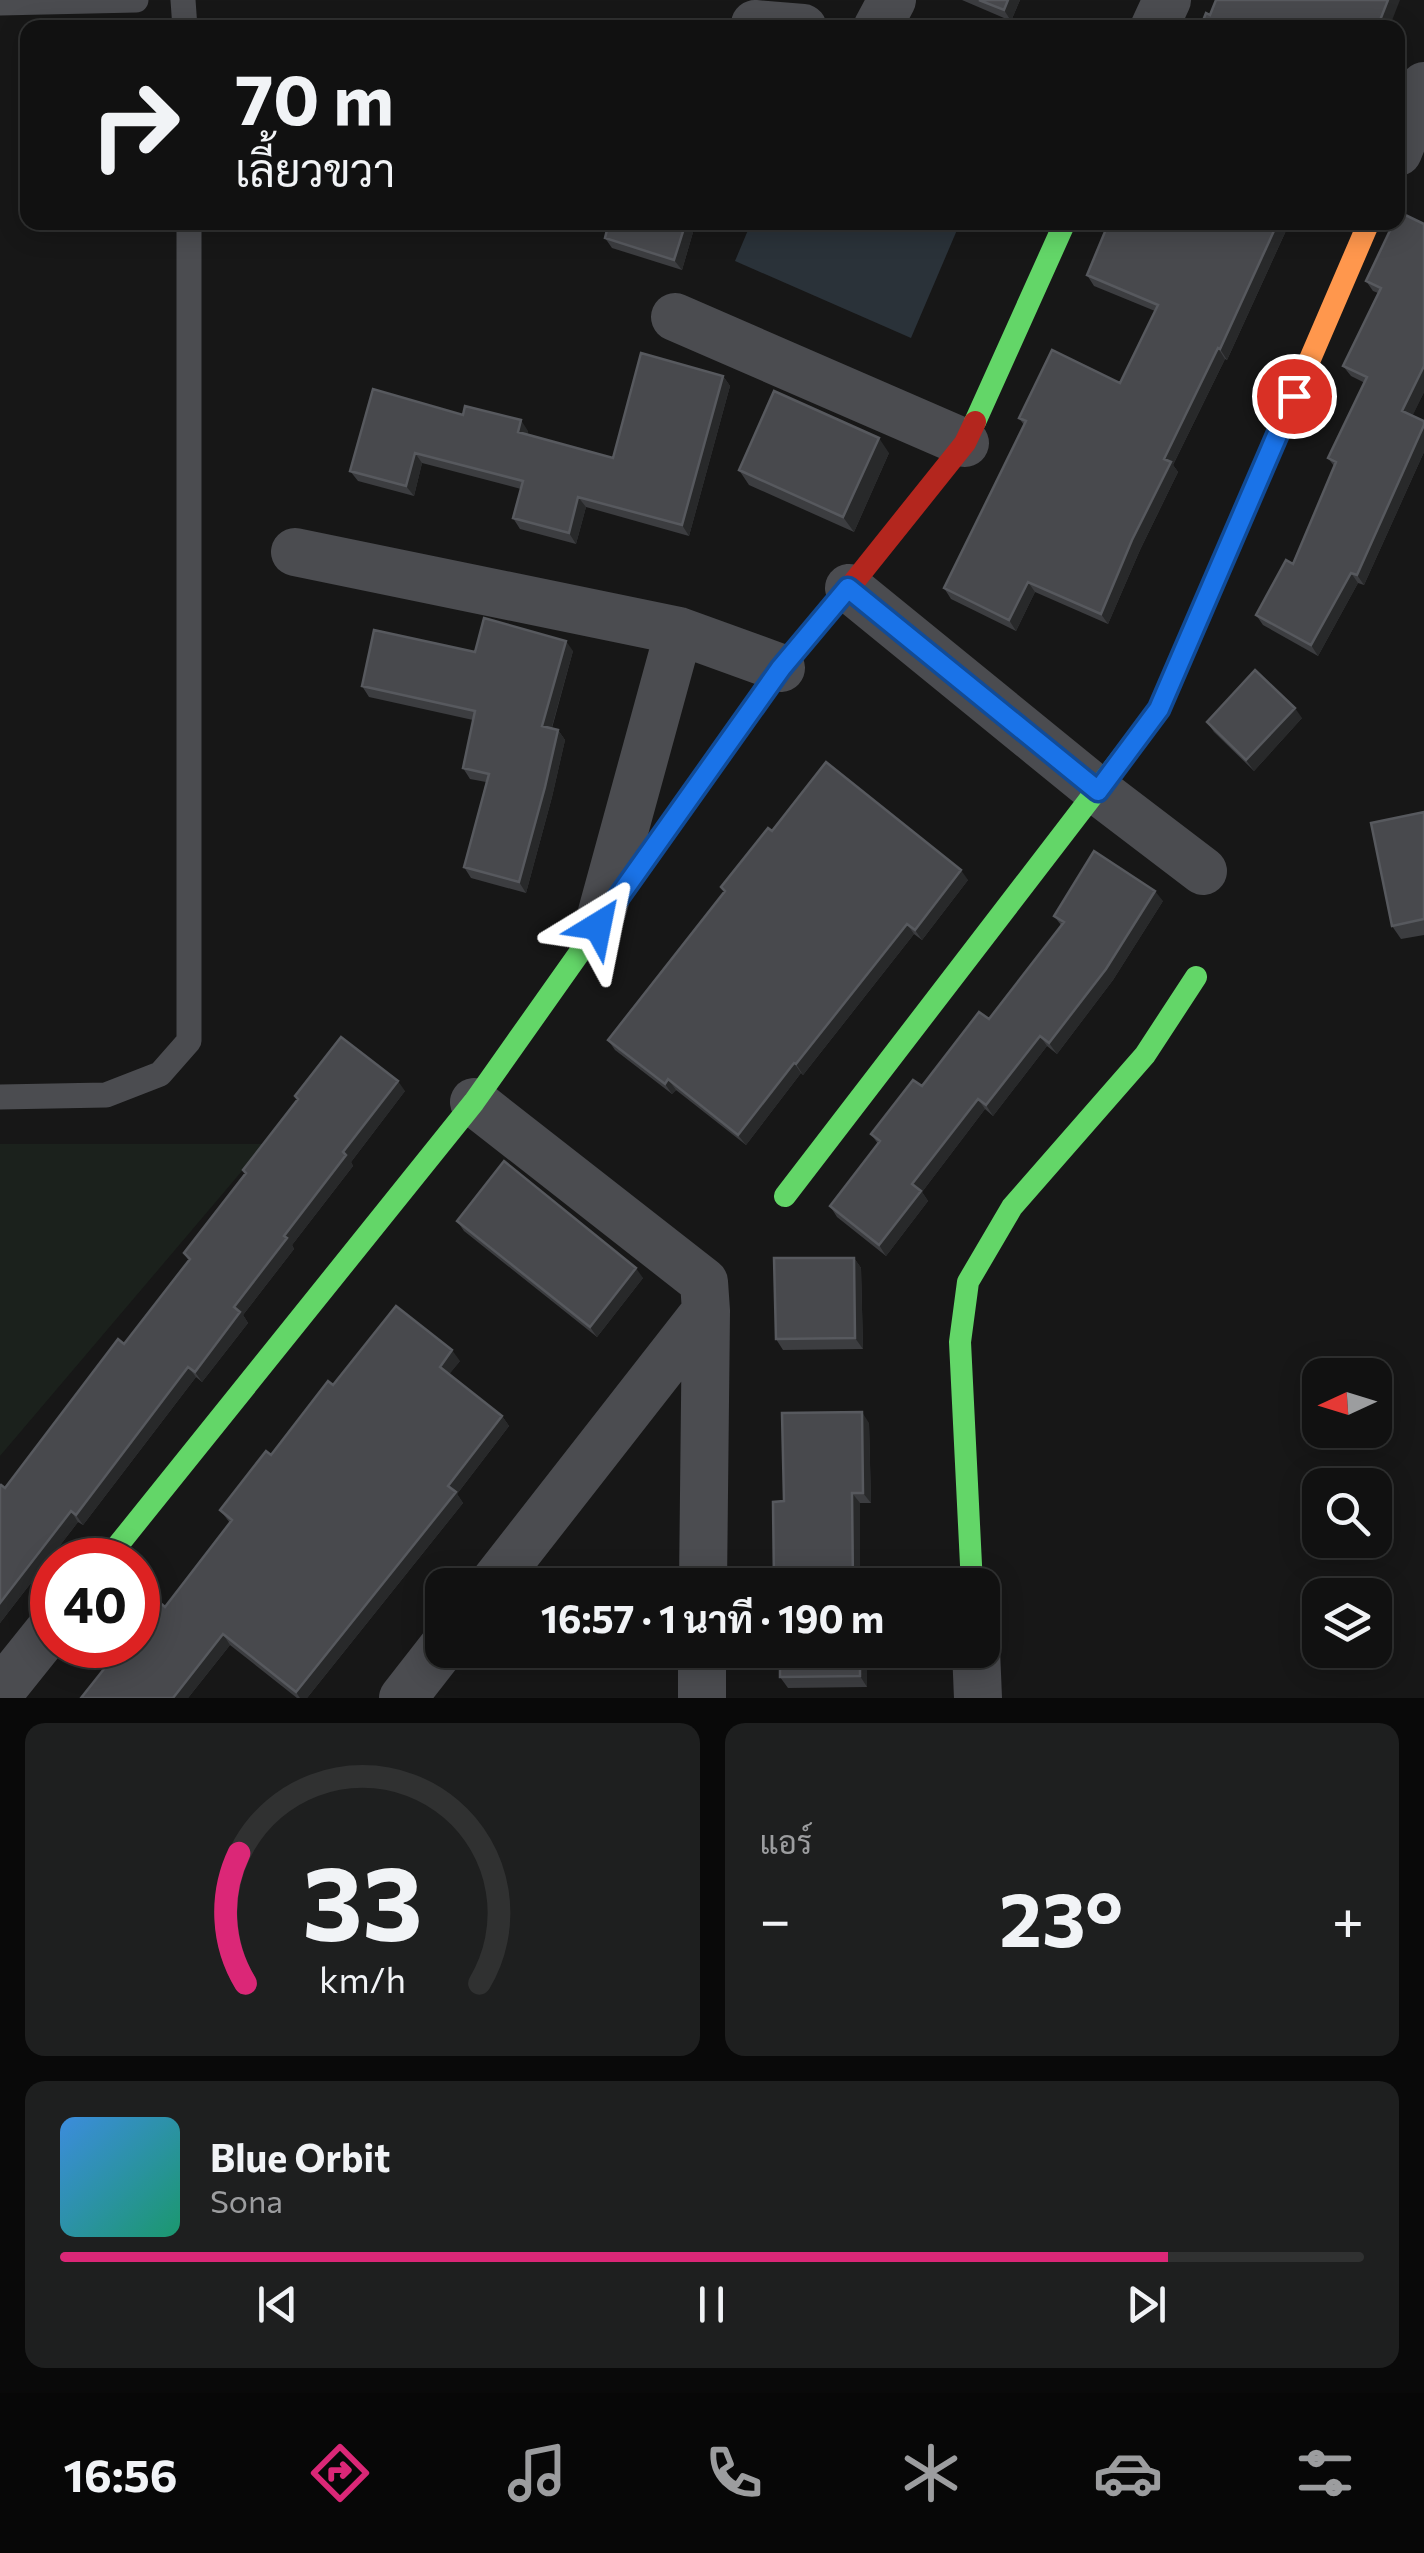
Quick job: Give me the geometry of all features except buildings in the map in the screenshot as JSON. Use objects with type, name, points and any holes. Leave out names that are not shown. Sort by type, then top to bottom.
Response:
[{"type":"street","points":[[1405,134],[1424,86]]},
{"type":"street","points":[[124,1538],[474,1102],[781,668],[965,443],[1060,230]]},
{"type":"street","points":[[785,1196],[1159,709],[1366,230]]},
{"type":"street","points":[[674,317],[965,443]]},
{"type":"street","points":[[295,552],[679,631],[781,668]]},
{"type":"street","points":[[848,588],[1203,871]]},
{"type":"street","points":[[598,926],[679,631]]},
{"type":"street","points":[[971,1568],[960,1342],[968,1282],[1012,1207],[1145,1055],[1196,977]]},
{"type":"street","points":[[474,1102],[704,1282],[703,1568]]},
{"type":"street","points":[[505,1568],[706,1312]]},
{"type":"street","points":[[0,1692],[30,1654]]},
{"type":"street","points":[[403,1698],[426,1668]]},
{"type":"street","points":[[702,1668],[702,1698]]},
{"type":"street","points":[[977,1668],[978,1698]]},
{"type":"lane","points":[[0,2],[136,0]]},
{"type":"lane","points":[[0,1096],[106,1096],[160,1074],[189,1040],[190,230]]},
{"type":"shaded area","points":[[748,230],[957,230],[911,338],[735,261]]},
{"type":"shaded area","points":[[0,1144],[265,1144],[0,1456]]},
{"type":"traffic: fast","points":[[975,422],[1061,230]]},
{"type":"traffic: fast","points":[[785,1196],[1159,709],[1258,480]]},
{"type":"traffic: fast","points":[[124,1538],[474,1102],[667,829]]},
{"type":"traffic: fast","points":[[971,1568],[960,1342],[968,1282],[1012,1207],[1145,1055],[1196,977]]},
{"type":"traffic: slow","points":[[1258,480],[1366,230]]},
{"type":"traffic: jam","points":[[667,829],[781,668],[965,443],[975,422]]},
{"type":"route","points":[[598,926],[781,668],[848,588],[1098,791],[1159,709],[1294,396]]}]
